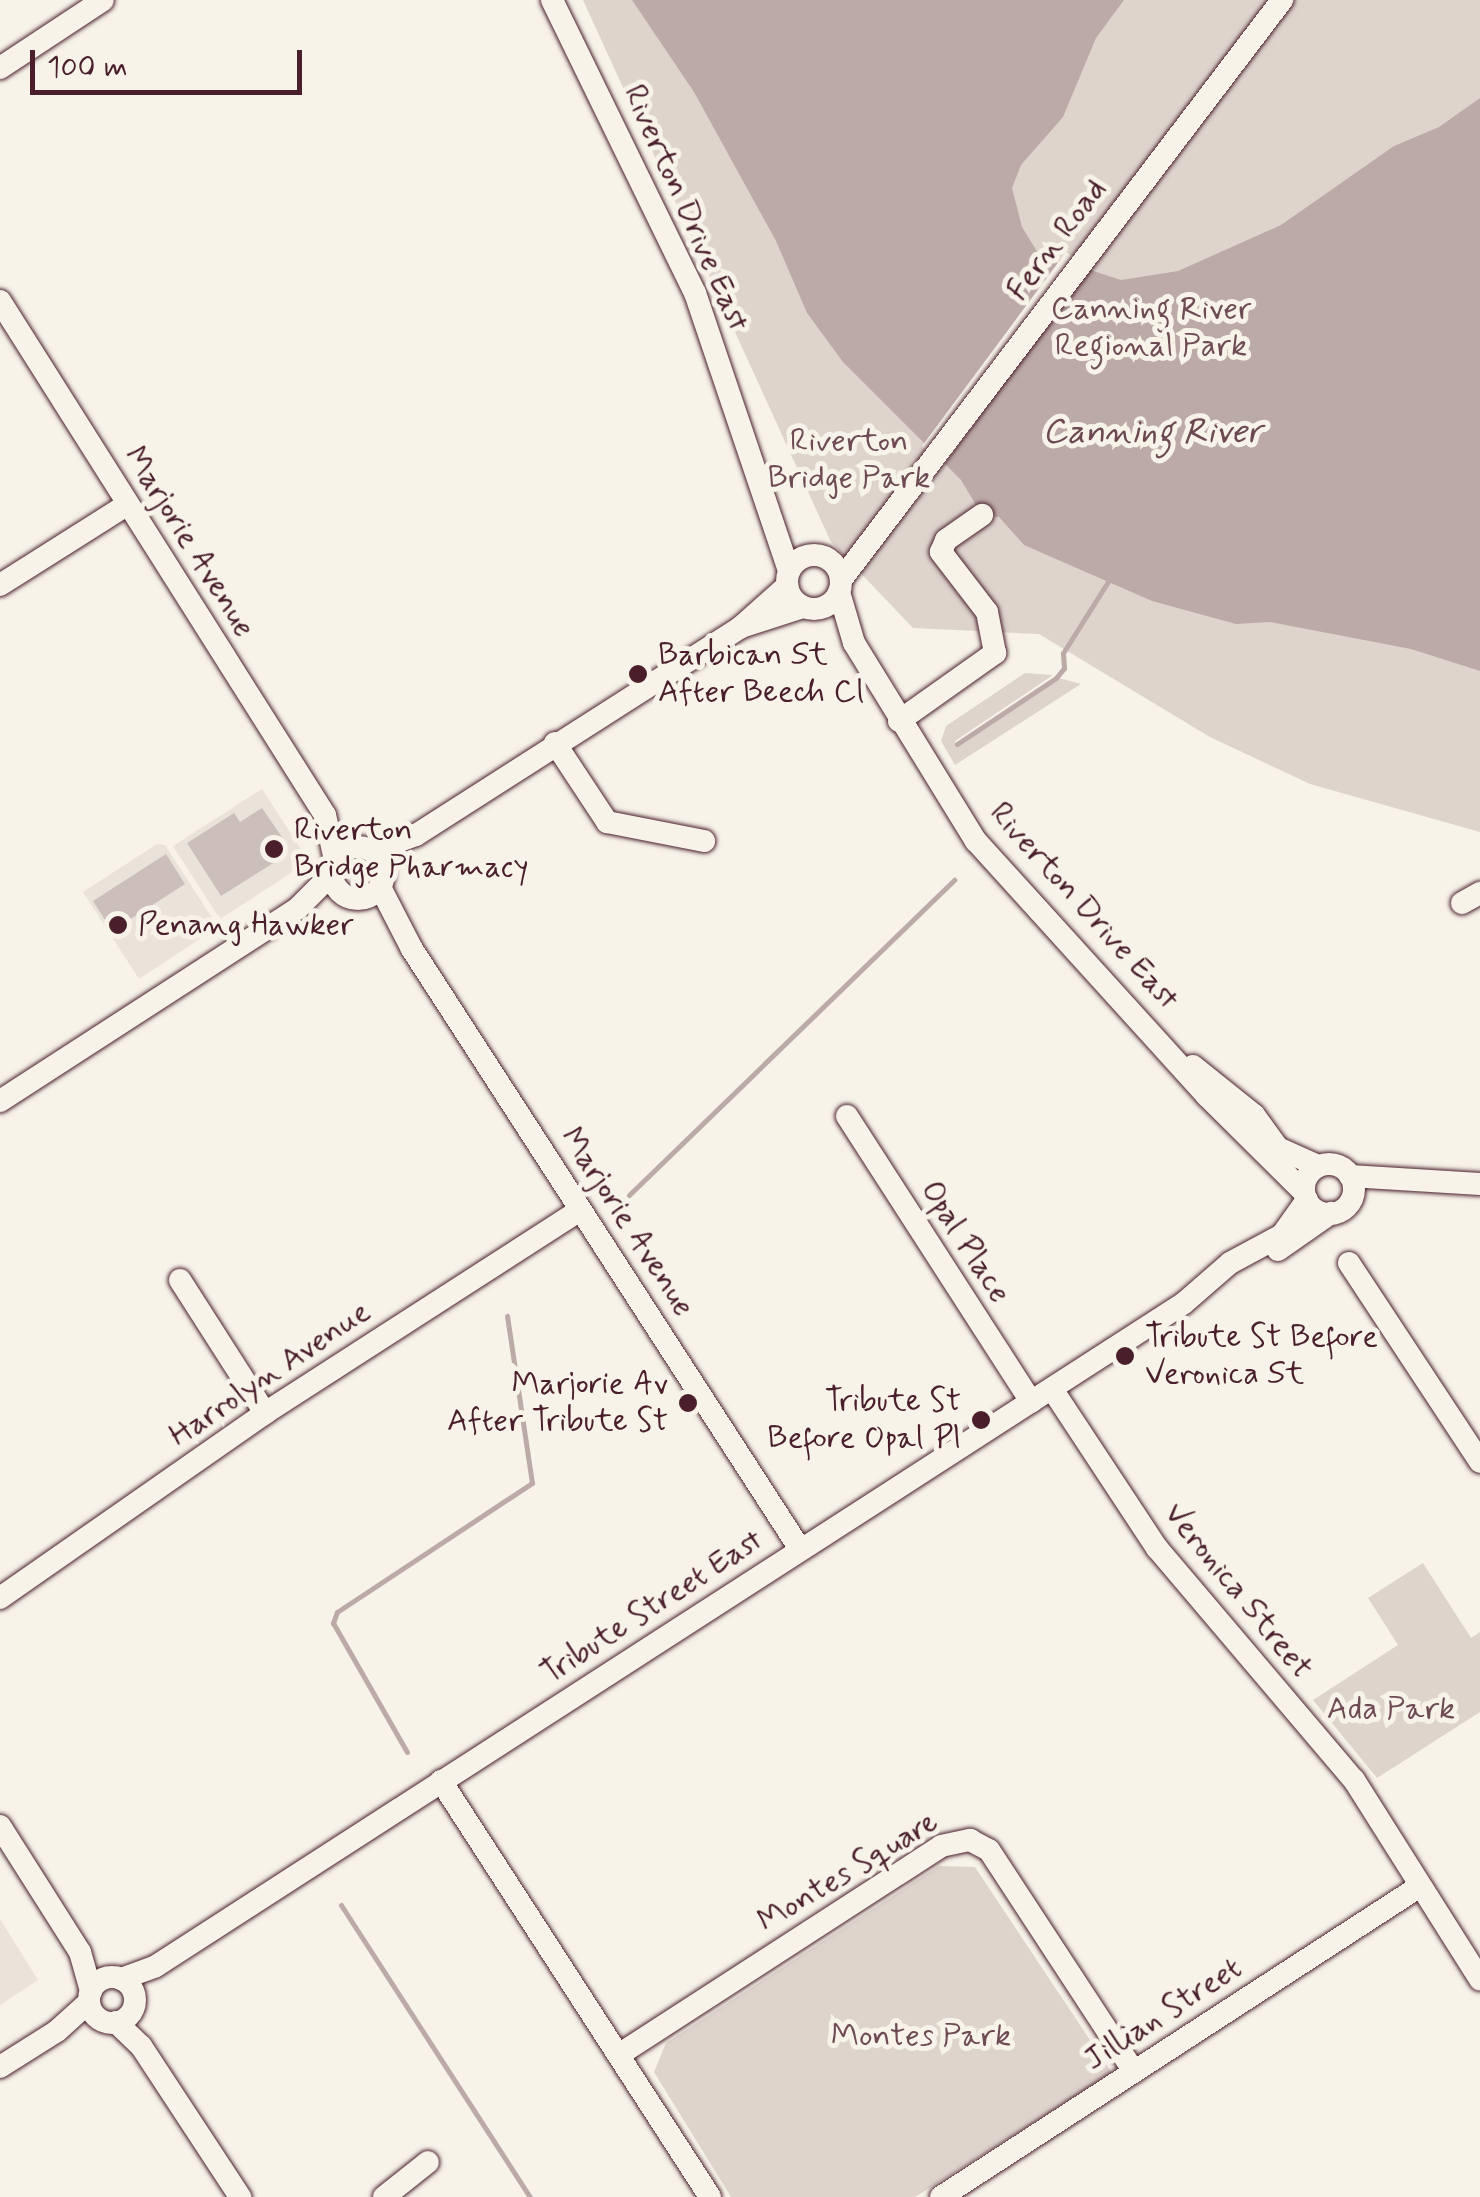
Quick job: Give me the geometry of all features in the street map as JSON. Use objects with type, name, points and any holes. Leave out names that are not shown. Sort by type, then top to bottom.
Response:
[{"type":"street","points":[[0,68],[103,0]]},
{"type":"street","name":"Riverton Drive East","points":[[552,0],[694,293],[768,505],[788,578],[805,608],[854,643]]},
{"type":"street","name":"Fern Road","points":[[840,586],[1084,256],[1282,0]]},
{"type":"street","name":"Marjorie Avenue","points":[[0,301],[325,815],[369,876],[400,930],[800,1549]]},
{"type":"street","points":[[0,584],[128,504]]},
{"type":"street","name":"Riverton Drive East","points":[[768,505],[840,586],[854,643],[898,722],[976,841],[1178,1056],[1206,1095],[1306,1196],[1331,1213]]},
{"type":"street","points":[[898,722],[995,653],[986,612],[940,552],[946,540],[982,515]]},
{"type":"street","name":"Fern Road","points":[[817,556],[886,521]]},
{"type":"street","points":[[0,1101],[298,908],[369,876],[416,835],[741,627],[788,578],[817,556]]},
{"type":"street","points":[[741,627],[830,604],[840,586]]},
{"type":"street","points":[[556,743],[607,822],[704,841]]},
{"type":"street","name":"Marjorie Avenue","points":[[325,815],[333,867],[369,876]]},
{"type":"street","points":[[298,908],[346,849],[369,876]]},
{"type":"street","name":"Riverton Drive East","points":[[1178,1056],[1221,1085],[1278,1148],[1318,1166],[1340,1166],[1351,1187],[1390,1182],[1480,1184]]},
{"type":"street","name":"Opal Place","points":[[847,1116],[1030,1402]]},
{"type":"street","points":[[1306,1196],[1318,1166]]},
{"type":"street","points":[[1331,1213],[1351,1187]]},
{"type":"street","name":"Tribute Street East","points":[[0,2067],[112,2000],[156,1966],[1184,1303],[1230,1263],[1282,1235],[1306,1196]]},
{"type":"street","name":"Harrolyn Avenue","points":[[0,1598],[265,1413],[580,1210]]},
{"type":"street","name":"Tribute Street East","points":[[1184,1303],[1218,1288],[1331,1213]]},
{"type":"street","points":[[1349,1263],[1480,1462]]},
{"type":"street","points":[[180,1280],[265,1413]]},
{"type":"street","name":"Veronica Street","points":[[1052,1389],[1156,1548],[1344,1767],[1480,1979]]},
{"type":"street","points":[[442,1781],[710,2197]]},
{"type":"street","points":[[0,1826],[240,2197]]},
{"type":"street","name":"Montes Square","points":[[620,2054],[941,1846],[970,1840],[989,1850],[1134,2072]]},
{"type":"street","name":"Jillian Street","points":[[941,2197],[1420,1886]]},
{"type":"street","points":[[384,2197],[428,2162]]},
{"type":"shaded area","points":[[262,789],[301,849],[296,870],[220,919],[173,846]]},
{"type":"shaded area","points":[[157,844],[165,845],[218,927],[139,979],[83,892]]},
{"type":"shaded area","points":[[0,1919],[38,1980],[0,2005]]},
{"type":"green space","name":"Canning River Regional Park","points":[[583,0],[1480,0],[1480,832],[1310,784],[1210,737],[1039,634],[913,628],[831,542]]},
{"type":"green space","points":[[1025,673],[1053,675],[955,741],[957,747],[1059,678],[1081,684],[955,765],[941,741],[946,726]]},
{"type":"green space","name":"Ada Park","points":[[1423,1563],[1471,1638],[1480,1632],[1480,1712],[1377,1778],[1313,1700],[1398,1645],[1368,1598]]},
{"type":"green space","name":"Montes Park","points":[[939,1866],[975,1867],[1112,2073],[915,2197],[731,2197],[654,2072],[666,2043]]},
{"type":"water","name":"Canning River","points":[[632,0],[1124,0],[1096,38],[1063,117],[1021,165],[1012,188],[1022,227],[1038,253],[1121,280],[1178,271],[1281,225],[1394,146],[1439,127],[1480,98],[1480,671],[1411,649],[1270,622],[1236,624],[1152,601],[1024,545],[999,517],[982,515],[961,480],[843,362],[807,313],[776,241],[694,92]]},
{"type":"pier","points":[[1066,252],[1090,268],[942,467],[922,446]]},
{"type":"building","points":[[262,808],[286,843],[283,857],[221,896],[187,843],[234,813],[240,822]]},
{"type":"building","points":[[166,854],[185,884],[112,931],[93,901]]},
{"type":"waterway","points":[[957,744],[1056,678],[1064,668],[1063,653],[1109,580]]},
{"type":"waterway","points":[[629,1195],[954,880]]},
{"type":"waterway","points":[[407,1752],[333,1623],[337,1612],[532,1483],[507,1316]]},
{"type":"waterway","points":[[341,1905],[530,2197]]},
{"type":"place","name":"Barbican St After Beech Cl","points":[[638,674]]},
{"type":"place","name":"Riverton Bridge Pharmacy","points":[[274,849]]},
{"type":"place","name":"Penang Hawker","points":[[118,925]]},
{"type":"place","name":"Tribute St Before Veronica St","points":[[1125,1356]]},
{"type":"place","name":"Marjorie Av After Tribute St","points":[[688,1403]]},
{"type":"place","name":"Tribute St Before Opal Pl","points":[[981,1420]]},
{"type":"park label","name":"Riverton Bridge Park","points":[[849,460]]}]
